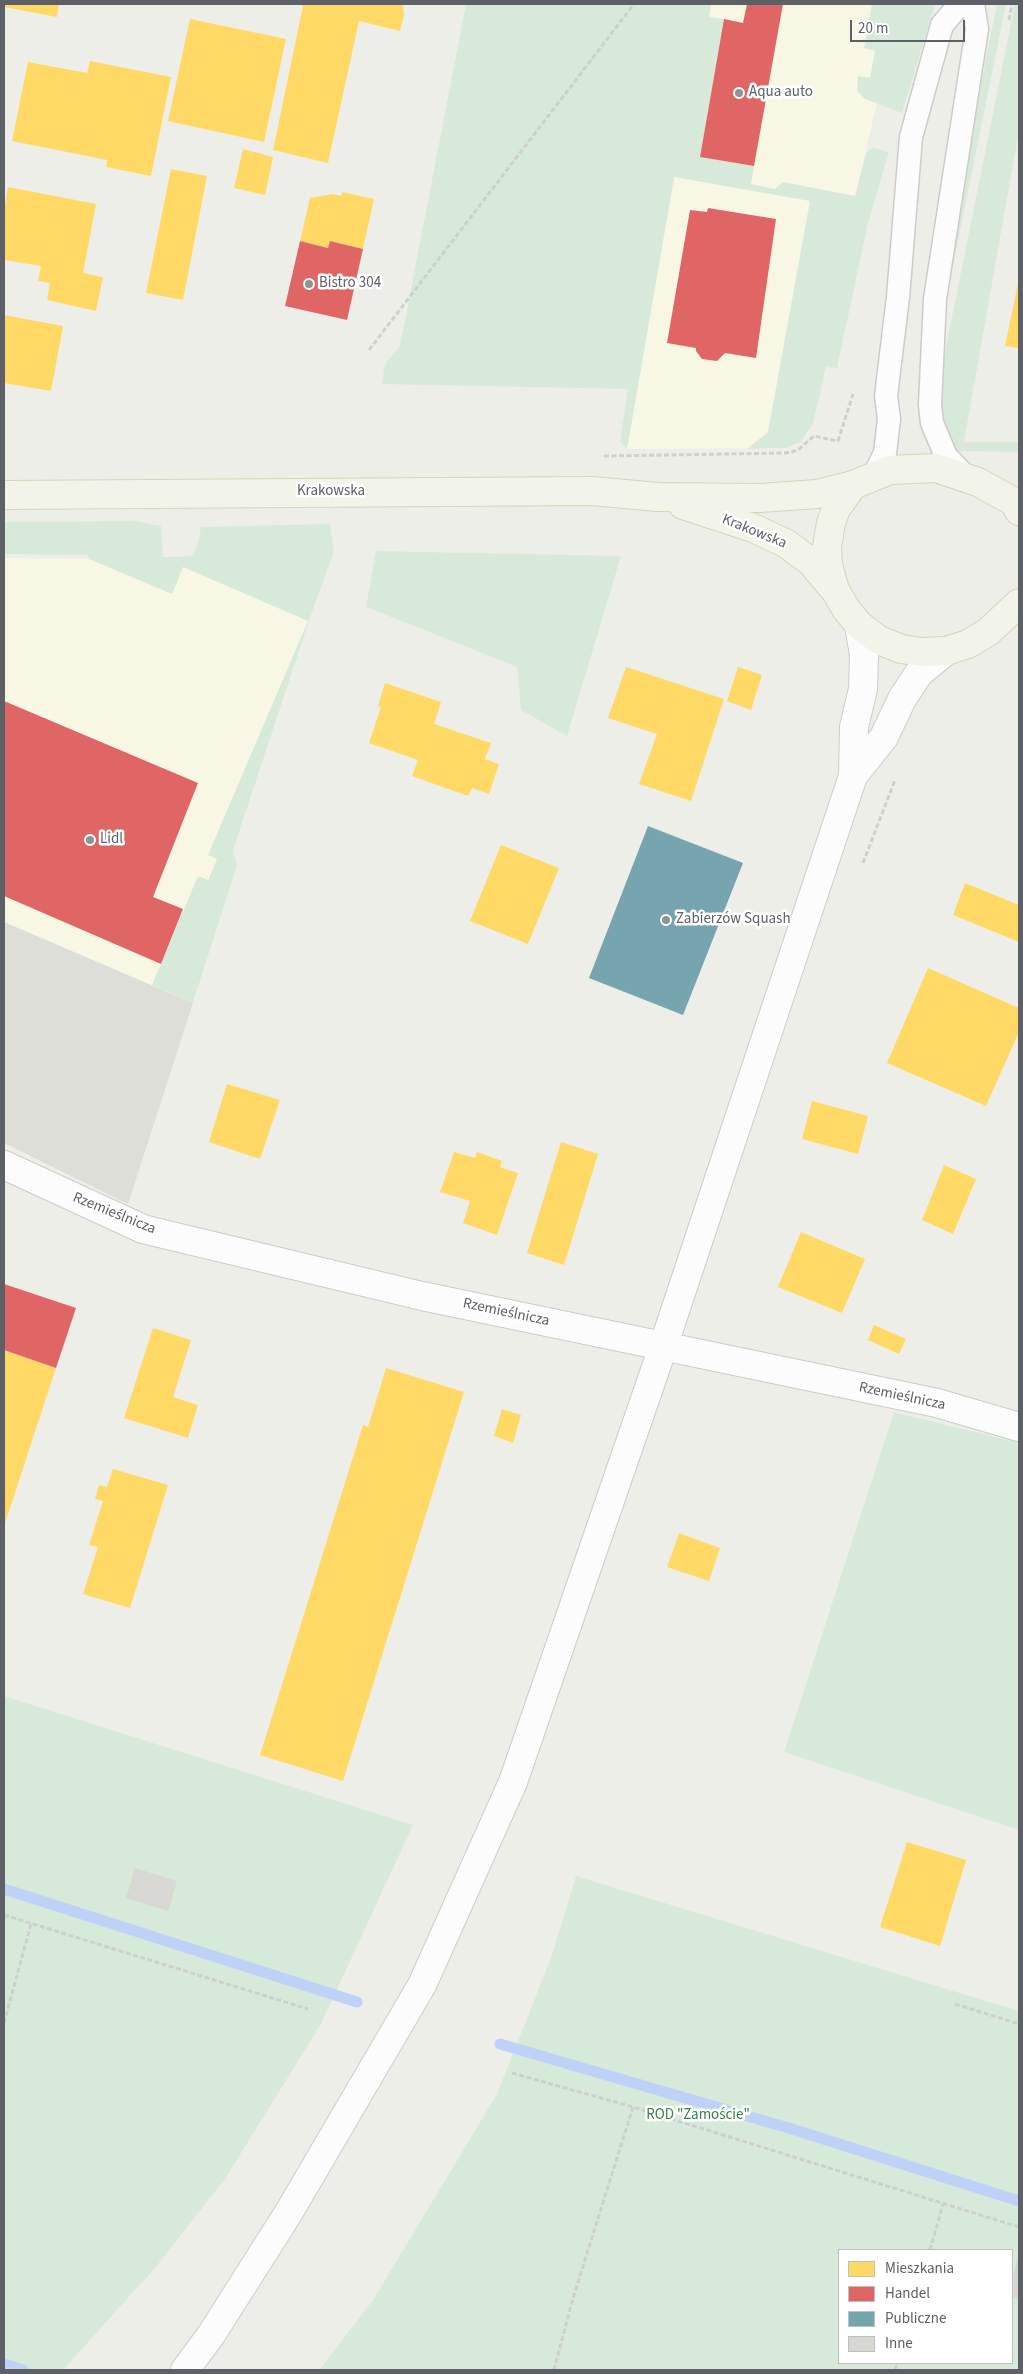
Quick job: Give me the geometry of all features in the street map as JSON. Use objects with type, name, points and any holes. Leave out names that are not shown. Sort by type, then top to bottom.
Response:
[{"type":"main road","name":"Krakowska","points":[[4,494],[592,491],[658,497],[760,498],[817,494],[862,482],[890,470],[936,468],[966,477],[1018,506]]},
{"type":"main road","points":[[862,482],[836,509],[827,547],[828,565],[835,590],[846,609],[859,625],[879,640],[901,649],[922,652],[946,651],[968,644],[988,632],[1019,603]]},
{"type":"main road","name":"Krakowska","points":[[658,497],[752,528],[787,544],[811,562],[835,590]]},
{"type":"street","points":[[185,2370],[211,2336],[289,2212],[422,1985],[513,1782],[663,1347],[853,776],[854,727],[863,689],[864,655],[859,625]]},
{"type":"street","points":[[853,776],[884,736],[902,699],[919,672],[946,651]]},
{"type":"street","name":"Rzemieślnicza","points":[[4,1165],[143,1229],[422,1296],[937,1403],[1019,1427]]},
{"type":"lane","points":[[862,482],[885,453],[889,419],[886,396],[898,298],[911,136],[942,25],[960,4]]},
{"type":"lane","points":[[966,477],[946,456],[932,423],[930,405],[935,299],[977,29],[973,4]]},
{"type":"path","points":[[369,350],[634,4]]},
{"type":"path","points":[[786,454],[798,450],[814,436],[838,441],[854,390]]},
{"type":"path","points":[[859,872],[898,774]]},
{"type":"path","points":[[4,1915],[308,2009]]},
{"type":"path","points":[[4,2023],[31,1924]]},
{"type":"path","points":[[955,2004],[1019,2024]]},
{"type":"path","points":[[512,2073],[633,2107],[1019,2227]]},
{"type":"path","points":[[554,2370],[573,2298],[633,2107]]},
{"type":"path","points":[[930,2249],[943,2204]]},
{"type":"shaded area","points":[[705,4],[893,4],[877,103],[855,196],[813,424],[808,434],[795,446],[787,448],[627,449]]},
{"type":"shaded area","points":[[334,552],[309,621],[233,851],[237,866],[193,1003],[4,922],[4,558],[89,559]]},
{"type":"shaded area","points":[[4,922],[193,1003],[128,1204],[4,1143]]},
{"type":"green space","points":[[466,4],[711,4],[709,17],[724,19],[700,157],[754,166],[751,184],[775,189],[783,182],[855,196],[866,154],[870,149],[874,148],[889,152],[868,223],[837,368],[826,366],[813,424],[801,442],[787,448],[747,449],[768,432],[810,201],[674,177],[627,449],[620,441],[628,389],[382,384],[385,364],[400,346]]},
{"type":"green space","points":[[872,4],[935,4],[902,113],[865,99],[857,91],[858,76],[870,78],[875,51],[864,48]]},
{"type":"green space","points":[[997,4],[1006,4],[929,384],[925,390],[919,392]]},
{"type":"green space","points":[[1015,4],[1019,4],[1019,131],[964,442],[1019,442],[1019,452],[956,451],[931,421]]},
{"type":"green space","points":[[135,521],[161,526],[163,557],[192,556],[198,543],[201,527],[330,524],[334,552],[309,621],[233,851],[237,866],[193,1003],[152,985],[198,876],[208,880],[217,859],[208,855],[308,621],[183,567],[172,594],[89,559],[88,555],[4,554],[4,522]]},
{"type":"green space","points":[[376,551],[621,556],[567,736],[521,710],[517,667],[366,607]]},
{"type":"green space","points":[[894,1412],[1019,1443],[1019,1830],[784,1752]]},
{"type":"green space","points":[[4,1696],[413,1825],[321,2024],[225,2179],[155,2268],[63,2370],[4,2370]]},
{"type":"green space","name":"ROD \"Zamoście\"","points":[[576,1876],[1019,2011],[1019,2370],[319,2370],[373,2300],[497,2094],[552,1955]]},
{"type":"building: Mieszkania","points":[[4,4],[59,4],[57,17],[4,7]]},
{"type":"building: Mieszkania","points":[[296,4],[403,5],[404,15],[400,31],[359,21],[328,163],[273,150],[303,6]]},
{"type":"building: Mieszkania","points":[[190,19],[286,39],[264,142],[168,121]]},
{"type":"building: Mieszkania","points":[[90,61],[171,77],[151,176],[106,167],[107,160],[12,141],[28,62],[87,73]]},
{"type":"building: Mieszkania","points":[[243,149],[273,157],[265,195],[234,188]]},
{"type":"building: Mieszkania","points":[[171,169],[207,176],[183,300],[146,293]]},
{"type":"building: Mieszkania","points":[[8,187],[96,204],[83,273],[103,277],[96,311],[47,300],[50,283],[38,281],[41,266],[4,260],[4,211]]},
{"type":"building: Mieszkania","points":[[342,192],[374,199],[363,249],[330,241],[328,248],[300,241],[310,198],[333,194],[341,196]]},
{"type":"building: Mieszkania","points":[[1019,283],[1019,348],[1005,346]]},
{"type":"building: Mieszkania","points":[[4,315],[63,326],[51,391],[4,383]]},
{"type":"building: Mieszkania","points":[[626,667],[724,699],[691,801],[639,784],[657,734],[608,718]]},
{"type":"building: Mieszkania","points":[[738,667],[762,675],[751,710],[727,701]]},
{"type":"building: Mieszkania","points":[[385,683],[441,702],[434,724],[491,743],[485,759],[499,764],[489,794],[472,788],[468,796],[412,776],[418,760],[369,743],[381,707],[378,706]]},
{"type":"building: Mieszkania","points":[[501,845],[559,868],[528,944],[470,921]]},
{"type":"building: Mieszkania","points":[[965,883],[1019,905],[1019,942],[953,915]]},
{"type":"building: Mieszkania","points":[[928,968],[1019,1008],[1019,1032],[986,1106],[887,1063]]},
{"type":"building: Mieszkania","points":[[227,1084],[280,1100],[260,1159],[209,1142]]},
{"type":"building: Mieszkania","points":[[812,1101],[868,1116],[858,1154],[802,1139]]},
{"type":"building: Mieszkania","points":[[561,1142],[598,1154],[564,1265],[527,1253]]},
{"type":"building: Mieszkania","points":[[454,1152],[475,1158],[477,1152],[502,1161],[500,1167],[518,1173],[497,1235],[463,1223],[470,1201],[440,1192]]},
{"type":"building: Mieszkania","points":[[944,1165],[976,1179],[953,1234],[922,1220]]},
{"type":"building: Mieszkania","points":[[801,1232],[865,1259],[842,1313],[778,1287]]},
{"type":"building: Mieszkania","points":[[874,1325],[906,1339],[899,1354],[868,1340]]},
{"type":"building: Mieszkania","points":[[153,1328],[191,1340],[173,1397],[198,1405],[188,1438],[124,1418]]},
{"type":"building: Mieszkania","points":[[4,1350],[56,1368],[4,1526]]},
{"type":"building: Mieszkania","points":[[386,1368],[464,1392],[343,1781],[260,1755],[363,1425],[368,1427]]},
{"type":"building: Mieszkania","points":[[502,1409],[521,1415],[513,1443],[494,1436]]},
{"type":"building: Mieszkania","points":[[113,1469],[168,1485],[130,1608],[83,1594],[98,1547],[89,1545],[103,1501],[95,1499],[99,1485],[107,1487]]},
{"type":"building: Mieszkania","points":[[679,1533],[720,1548],[709,1581],[667,1567]]},
{"type":"building: Mieszkania","points":[[907,1842],[966,1860],[940,1946],[880,1927]]},
{"type":"building: Handel","name":"Aqua auto","points":[[747,4],[783,4],[754,166],[700,157],[724,19],[743,23]]},
{"type":"building: Handel","points":[[708,208],[776,219],[756,358],[725,353],[717,361],[702,359],[696,348],[667,343],[690,210],[707,212]]},
{"type":"building: Handel","points":[[300,241],[328,248],[330,241],[363,249],[347,320],[285,306]]},
{"type":"building: Handel","name":"Lidl","points":[[4,701],[198,783],[153,897],[183,909],[161,964],[4,896]]},
{"type":"building: Handel","points":[[4,1284],[76,1308],[56,1368],[4,1350]]},
{"type":"building: Publiczne","name":"Zabierzów Squash","points":[[648,826],[743,863],[683,1015],[589,978]]},
{"type":"building: Inne","points":[[135,1868],[177,1881],[168,1911],[126,1898]]},
{"type":"building: Inne","points":[[1019,2252],[1019,2299],[1013,2297],[1013,2277]]},
{"type":"waterway","points":[[4,1889],[357,2002]]},
{"type":"waterway","points":[[500,2044],[792,2129],[1019,2201]]},
{"type":"waterway","points":[[4,2364],[23,2370]]},
{"type":"place","name":"Aqua auto","points":[[739,93]]},
{"type":"place","name":"Bistro 304","points":[[309,284]]},
{"type":"place","name":"Lidl","points":[[90,840]]},
{"type":"place","name":"Zabierzów Squash","points":[[666,920]]}]
